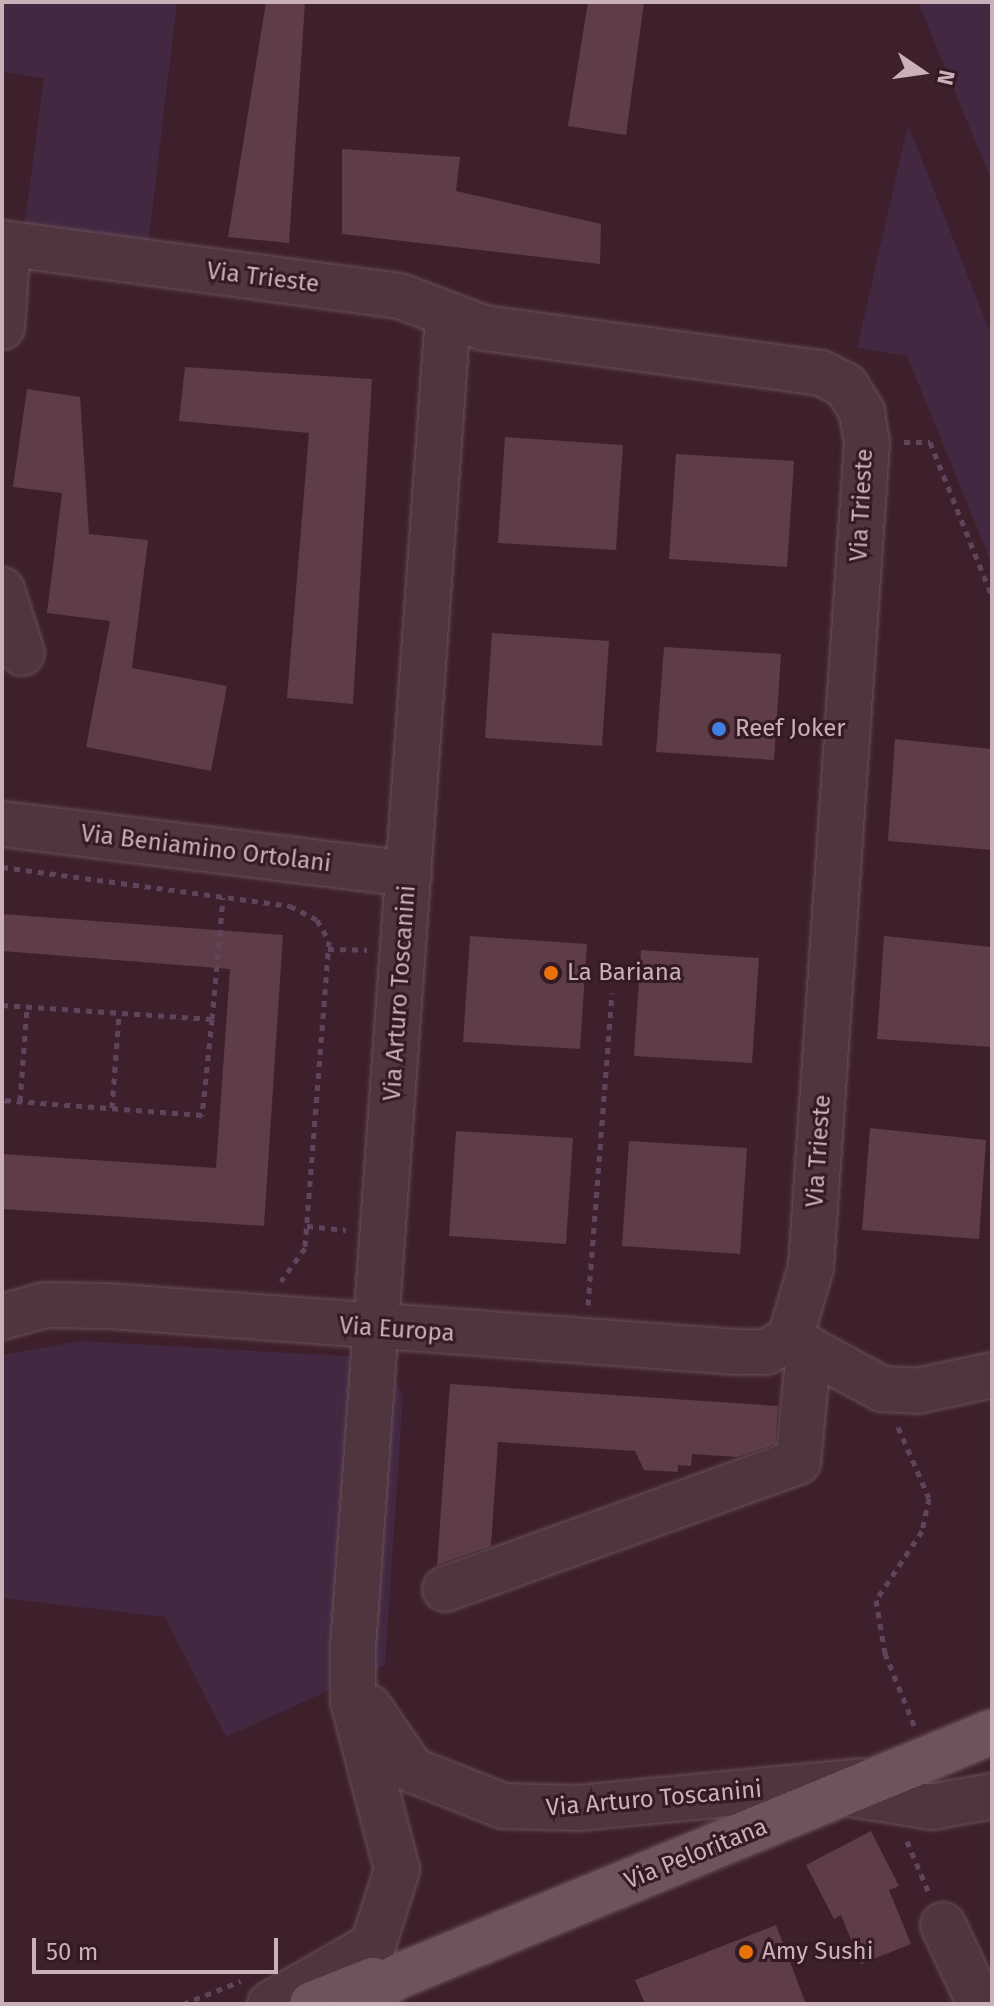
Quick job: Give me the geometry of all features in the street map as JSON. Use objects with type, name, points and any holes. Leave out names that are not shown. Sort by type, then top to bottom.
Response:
[{"type":"main road","name":"Via Peloritana","points":[[312,2004],[399,1976],[870,1791],[928,1759],[992,1732]]},
{"type":"main road","name":"Via Peloritana","points":[[350,2004],[399,1976]]},
{"type":"street","name":"Via Trieste","points":[[5,244],[400,296],[448,315],[526,335],[821,373],[846,386],[862,412],[867,443],[811,1267],[800,1344],[798,1462],[445,1589]]},
{"type":"street","points":[[2,327],[5,244]]},
{"type":"street","name":"Via Arturo Toscanini","points":[[270,2004],[363,1956],[391,1901],[397,1859],[353,1701],[354,1670],[448,315]]},
{"type":"street","points":[[2,590],[22,653]]},
{"type":"street","name":"Via Beniamino Ortolani","points":[[2,824],[409,874]]},
{"type":"street","name":"Via Europa","points":[[2,1317],[45,1305],[107,1306],[376,1330],[737,1352],[766,1352],[800,1344]]},
{"type":"street","points":[[800,1344],[882,1389],[917,1391],[992,1375]]},
{"type":"street","name":"Via Arturo Toscanini","points":[[354,1670],[373,1719],[412,1770],[503,1806],[578,1808],[870,1791],[960,1807],[992,1796]]},
{"type":"street","points":[[943,1925],[980,2004]]},
{"type":"path","points":[[867,443],[930,442],[992,596]]},
{"type":"path","points":[[2,1100],[202,1115],[228,852]]},
{"type":"path","points":[[2,867],[290,906],[317,920],[328,949],[307,1226],[294,1272],[275,1286]]},
{"type":"path","points":[[328,949],[383,950]]},
{"type":"path","points":[[587,1318],[612,993]]},
{"type":"path","points":[[2,1005],[212,1019]]},
{"type":"path","points":[[20,1101],[27,1007]]},
{"type":"path","points":[[112,1108],[119,1014]]},
{"type":"path","points":[[307,1226],[362,1231]]},
{"type":"path","points":[[882,1389],[929,1498],[922,1531],[876,1600],[885,1653],[928,1759]]},
{"type":"path","points":[[870,1791],[943,1925]]},
{"type":"shaded area","points":[[2,2],[177,2],[148,245],[23,237],[44,78],[2,72]]},
{"type":"shaded area","points":[[918,2],[992,2],[992,182]]},
{"type":"shaded area","points":[[908,125],[992,337],[992,564],[907,356],[857,348]]},
{"type":"shaded area","points":[[80,1341],[378,1358],[403,1395],[385,1665],[226,1737],[165,1617],[2,1598],[2,1355]]},
{"type":"building","points":[[266,2],[305,2],[289,243],[228,237]]},
{"type":"building","points":[[588,2],[644,2],[626,135],[568,126]]},
{"type":"building","points":[[342,149],[460,157],[456,191],[601,224],[600,264],[342,234]]},
{"type":"building","points":[[185,367],[372,379],[353,704],[287,698],[309,433],[179,421]]},
{"type":"building","points":[[27,389],[80,397],[89,534],[148,540],[132,668],[227,686],[211,771],[86,747],[110,621],[47,613],[62,493],[13,487]]},
{"type":"building","points":[[505,437],[623,445],[616,550],[498,543]]},
{"type":"building","points":[[676,454],[794,461],[787,567],[669,559]]},
{"type":"building","points":[[492,633],[609,641],[602,746],[485,738]]},
{"type":"building","points":[[664,647],[781,654],[774,760],[656,752]]},
{"type":"building","points":[[895,739],[992,749],[992,850],[888,841]]},
{"type":"building","points":[[2,914],[283,935],[264,1226],[2,1209],[2,1154],[216,1168],[230,969],[2,951]]},
{"type":"building","points":[[470,936],[587,944],[580,1049],[463,1042]]},
{"type":"building","points":[[884,936],[992,947],[992,1047],[877,1039]]},
{"type":"building","points":[[641,950],[759,958],[752,1063],[634,1056]]},
{"type":"building","points":[[870,1128],[986,1140],[979,1239],[862,1230]]},
{"type":"building","points":[[456,1131],[573,1138],[566,1244],[449,1236]]},
{"type":"building","points":[[629,1141],[747,1148],[740,1254],[622,1246]]},
{"type":"building","points":[[450,1384],[778,1406],[775,1444],[737,1457],[692,1454],[691,1466],[678,1465],[678,1472],[644,1470],[635,1451],[498,1442],[491,1546],[437,1565]]},
{"type":"building","points":[[871,1831],[899,1886],[889,1890],[911,1944],[861,1964],[841,1915],[834,1919],[806,1865]]},
{"type":"building","name":"Amy Sushi","points":[[776,1925],[806,2004],[645,2004],[635,1980]]},
{"type":"place","name":"Reef Joker","points":[[719,729]]},
{"type":"place","name":"La Bariana","points":[[551,973]]},
{"type":"place","name":"Amy Sushi","points":[[746,1952]]}]
